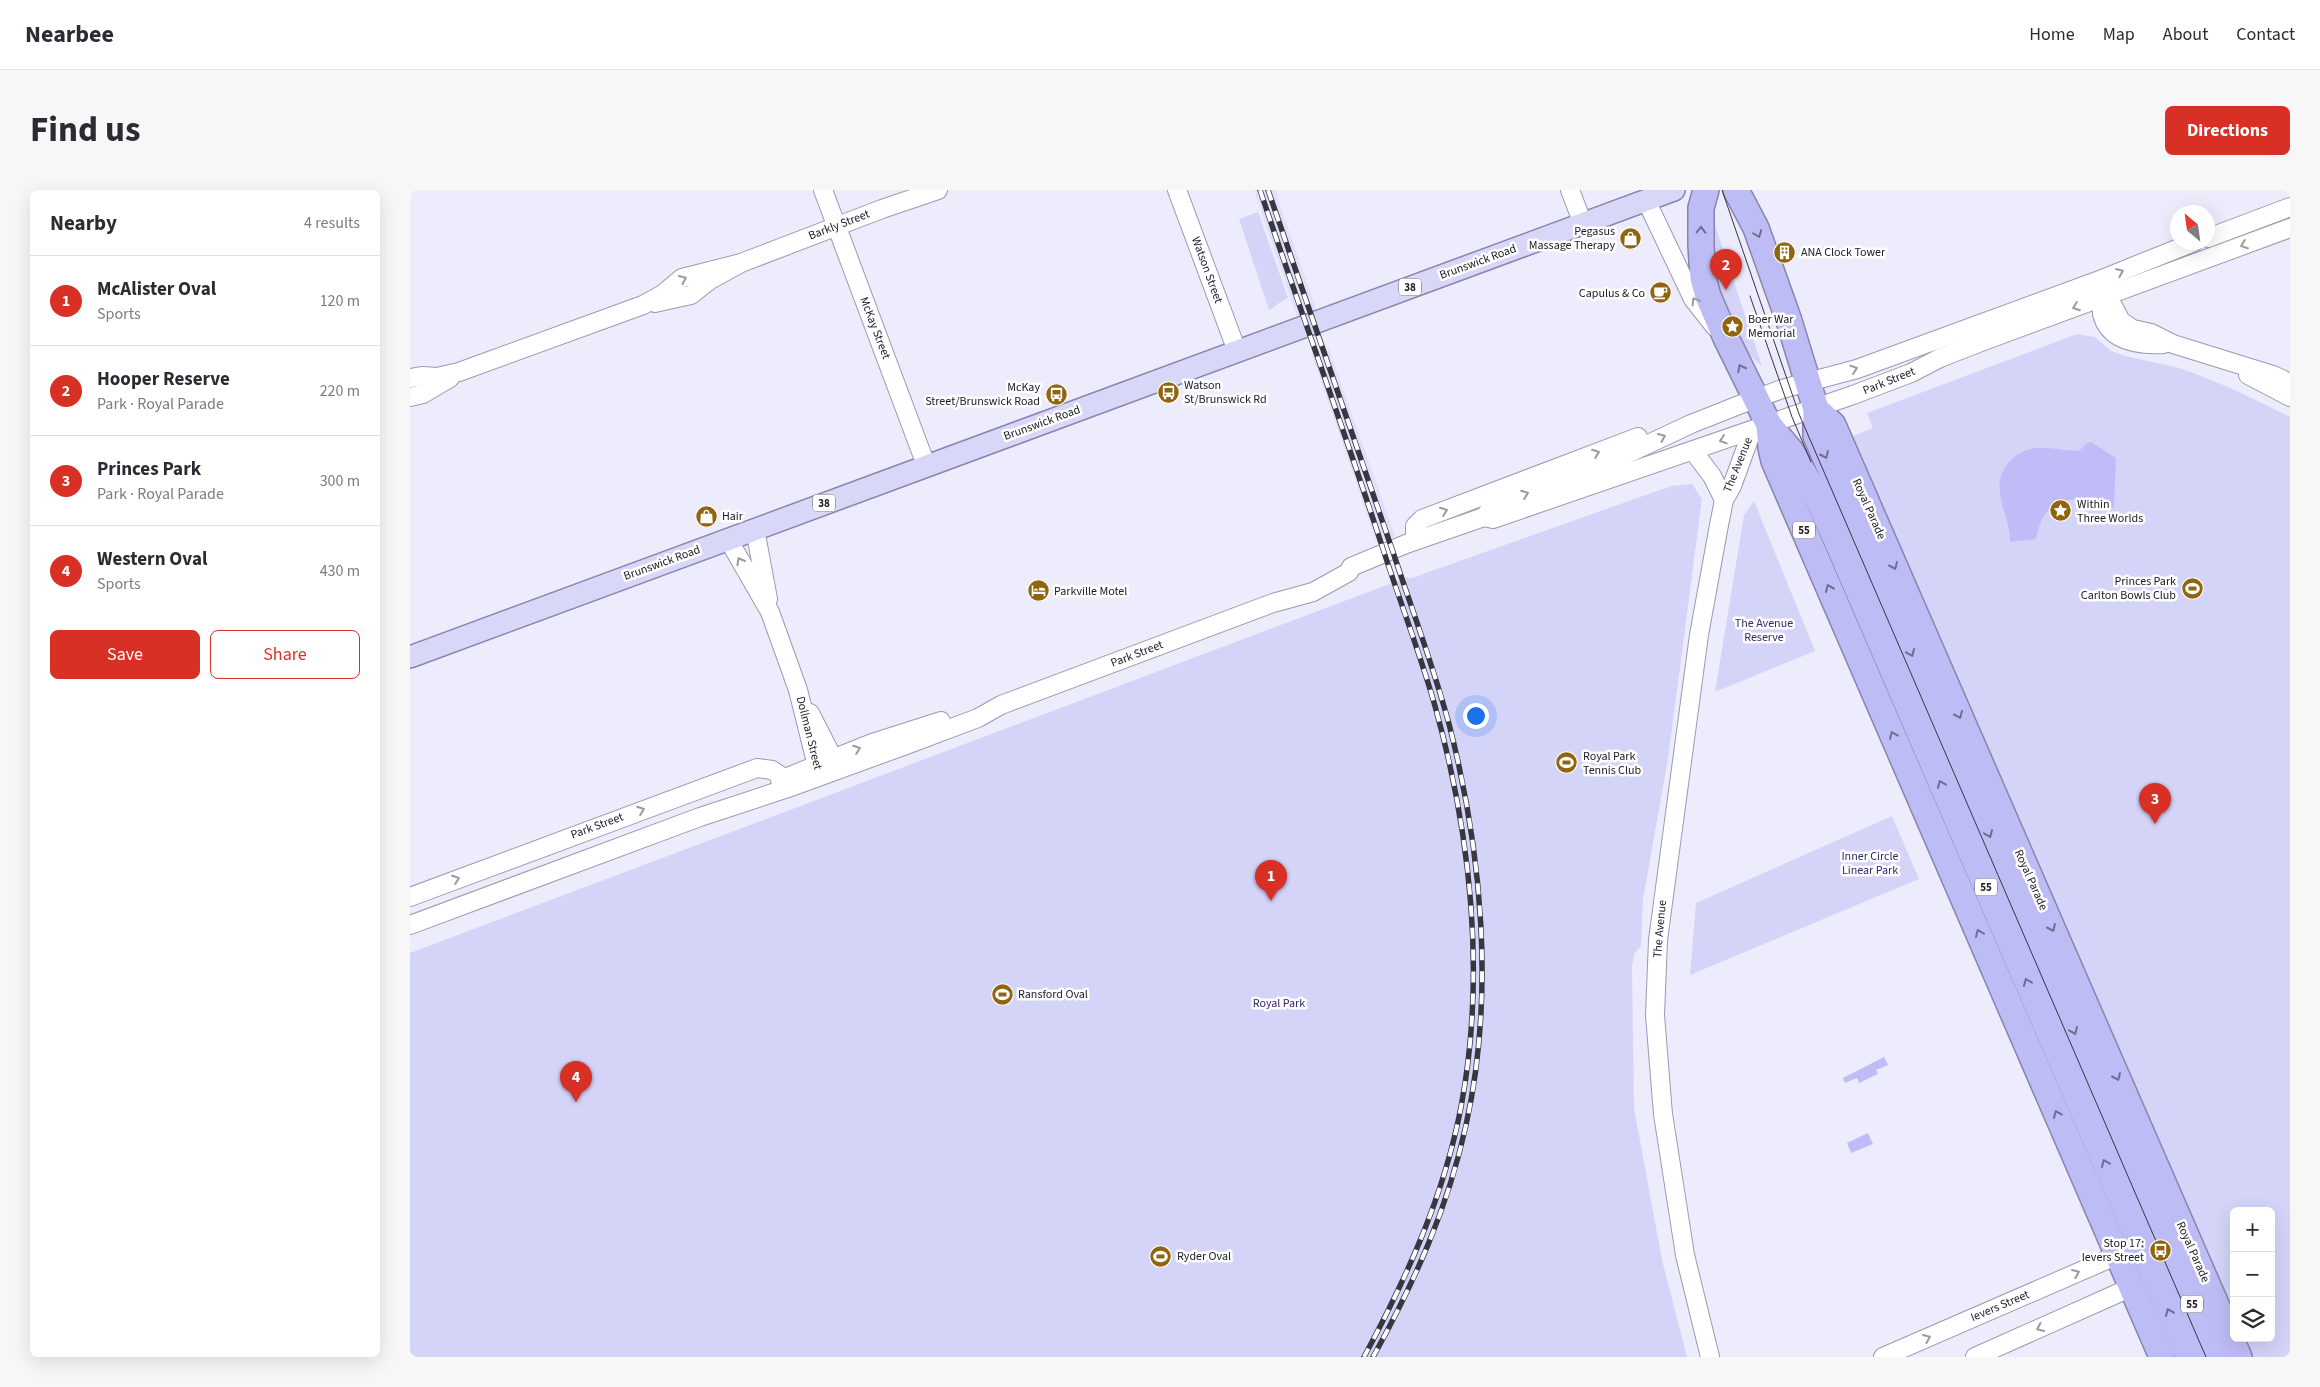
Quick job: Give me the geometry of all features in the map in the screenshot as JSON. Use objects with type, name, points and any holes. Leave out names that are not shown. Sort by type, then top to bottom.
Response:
[{"type":"highway","name":"Royal Parade","points":[[1706,190],[1702,208],[1704,278],[1708,296],[1726,338],[1756,398],[1761,428],[1774,461],[2162,1357]]},
{"type":"highway","name":"Royal Parade","points":[[1736,190],[1756,228],[1789,322],[1816,409],[1816,436],[1975,806],[2054,960],[2192,1276],[2239,1357]]},
{"type":"highway","name":"Royal Parade","points":[[1761,428],[1791,452],[1893,615],[1975,806],[2043,1020],[2189,1357]]},
{"type":"highway","points":[[1849,633],[1893,615]]},
{"type":"highway","points":[[1932,826],[1975,806]]},
{"type":"highway","points":[[2020,1029],[2043,1020]]},
{"type":"highway","name":"Royal Parade","points":[[2192,1276],[2215,1357]]},
{"type":"main road","name":"Brunswick Road","points":[[410,656],[1674,190]]},
{"type":"street","name":"McKay Street","points":[[823,190],[926,465]]},
{"type":"street","name":"Barkly Street","points":[[410,378],[423,376],[437,377],[459,372],[643,305],[663,294],[682,278],[741,264],[836,226],[938,190]]},
{"type":"street","name":"Watson Street","points":[[1177,190],[1237,350]]},
{"type":"street","points":[[1570,190],[1583,224]]},
{"type":"street","name":"Royal Parade","points":[[1646,200],[1693,299],[1726,338]]},
{"type":"street","points":[[2215,235],[2290,207]]},
{"type":"street","name":"Park Street","points":[[1484,518],[1493,506],[1595,469],[1691,424],[1756,398],[1807,381],[1843,373],[1976,325],[2100,289],[2290,228]]},
{"type":"street","name":"Park Street","points":[[410,926],[700,817],[836,763],[918,727],[1001,705],[1273,603],[1337,567],[1343,565],[1351,567],[1415,540],[1484,518],[1493,519],[1816,409],[1910,373],[1940,358],[1982,342],[2100,289],[2178,250]]},
{"type":"street","points":[[2100,289],[2103,315],[2107,326],[2115,335],[2128,341],[2148,344],[2173,344],[2273,375],[2290,383]]},
{"type":"street","points":[[1976,325],[1982,342]]},
{"type":"street","points":[[1933,341],[1940,358]]},
{"type":"street","points":[[2217,357],[2290,398]]},
{"type":"street","name":"Barkly Street","points":[[410,397],[423,394],[459,372]]},
{"type":"street","name":"The Avenue","points":[[1710,1357],[1682,1236],[1663,1114],[1655,1009],[1658,940],[1699,635],[1724,500],[1761,428]]},
{"type":"street","points":[[1415,540],[1414,526],[1422,519],[1638,437],[1642,447]]},
{"type":"street","name":"The Avenue","points":[[1693,451],[1712,476],[1724,500]]},
{"type":"street","name":"Dollman Street","points":[[755,529],[770,612],[798,690],[818,770]]},
{"type":"street","name":"Dollman Street","points":[[728,539],[770,612]]},
{"type":"street","name":"Dollman Street","points":[[798,690],[836,763]]},
{"type":"street","name":"Park Street","points":[[410,896],[757,768],[772,770],[784,778]]},
{"type":"street","name":"Park Street","points":[[700,817],[784,778],[818,770]]},
{"type":"street","name":"Ievers Street","points":[[1882,1357],[2118,1255]]},
{"type":"street","points":[[1975,1357],[2132,1287]]},
{"type":"shaded area","points":[[1254,190],[1275,190],[1316,309],[1297,317]]},
{"type":"shaded area","points":[[1329,349],[1395,536],[1377,543],[1311,352]]},
{"type":"shaded area","points":[[2091,442],[2116,458],[2114,508],[2080,500],[2062,501],[2049,509],[2044,515],[2036,539],[2010,542],[2009,528],[1999,485],[2008,463],[2014,457],[2029,450],[2042,448],[2079,451],[2087,443]]},
{"type":"shaded area","points":[[1884,1057],[1888,1065],[1876,1070],[1878,1074],[1859,1083],[1857,1078],[1845,1083],[1843,1078]]},
{"type":"shaded area","points":[[1868,1133],[1873,1144],[1851,1153],[1847,1143]]},
{"type":"green space","points":[[1258,212],[1288,298],[1269,310],[1239,219]]},
{"type":"green space","points":[[1712,216],[1762,366],[1747,353],[1727,320],[1710,257]]},
{"type":"green space","points":[[2077,334],[2095,337],[2111,351],[2129,357],[2176,367],[2196,374],[2233,389],[2290,417],[2290,1357],[2251,1357],[2245,1342],[2275,1342],[2275,1207],[2230,1207],[2230,1308],[1851,437],[1873,428],[1867,413]]},
{"type":"green space","name":"Royal Park","points":[[1692,484],[1702,499],[1668,759],[1643,899],[1641,946],[1634,954],[1632,967],[1634,1108],[1662,1260],[1687,1357],[410,1357],[410,953],[1408,577],[1409,579],[1671,486]]},
{"type":"green space","name":"The Avenue Reserve","points":[[1754,501],[1815,651],[1715,692],[1744,515]]},
{"type":"green space","name":"Inner Circle Linear Park","points":[[1892,816],[1919,879],[1690,975],[1696,903]]},
{"type":"tram line","points":[[1722,190],[1799,414],[2206,1357]]},
{"type":"tram line","points":[[1750,296],[1792,417],[1811,462]]},
{"type":"railway","points":[[1260,190],[1353,459],[1435,706],[1458,805],[1471,905],[1473,1007],[1469,1057],[1454,1140],[1445,1172],[1422,1235],[1395,1297],[1364,1357]]},
{"type":"railway","points":[[1268,190],[1443,702],[1470,822],[1477,873],[1481,924],[1480,1026],[1475,1076],[1466,1125],[1450,1186],[1428,1244],[1416,1273],[1373,1357]]},
{"type":"place","name":"Pegasus Massage Therapy","points":[[1631,238]]},
{"type":"place","name":"ANA Clock Tower","points":[[1785,252]]},
{"type":"place","name":"Hooper Reserve","points":[[1726,290]]},
{"type":"place","name":"Capulus & Co","points":[[1661,293]]},
{"type":"place","name":"Boer War Memorial","points":[[1732,326]]},
{"type":"place","name":"Watson St/Brunswick Rd","points":[[1168,392]]},
{"type":"place","name":"McKay Street/Brunswick Road","points":[[1056,394]]},
{"type":"place","name":"Within Three Worlds","points":[[2061,511]]},
{"type":"place","name":"Hair","points":[[706,516]]},
{"type":"place","name":"Princes Park Carlton Bowls Club","points":[[2192,588]]},
{"type":"place","name":"Parkville Motel","points":[[1038,591]]},
{"type":"place","name":"Royal Park Tennis Club","points":[[1567,763]]},
{"type":"place","name":"Princes Park","points":[[2155,824]]},
{"type":"place","name":"McAlister Oval","points":[[1271,901]]},
{"type":"place","name":"Ransford Oval","points":[[1002,994]]},
{"type":"place","name":"Western Oval","points":[[576,1102]]},
{"type":"place","name":"Stop 17: Ievers Street","points":[[2160,1250]]},
{"type":"place","name":"Ryder Oval","points":[[1161,1256]]}]
